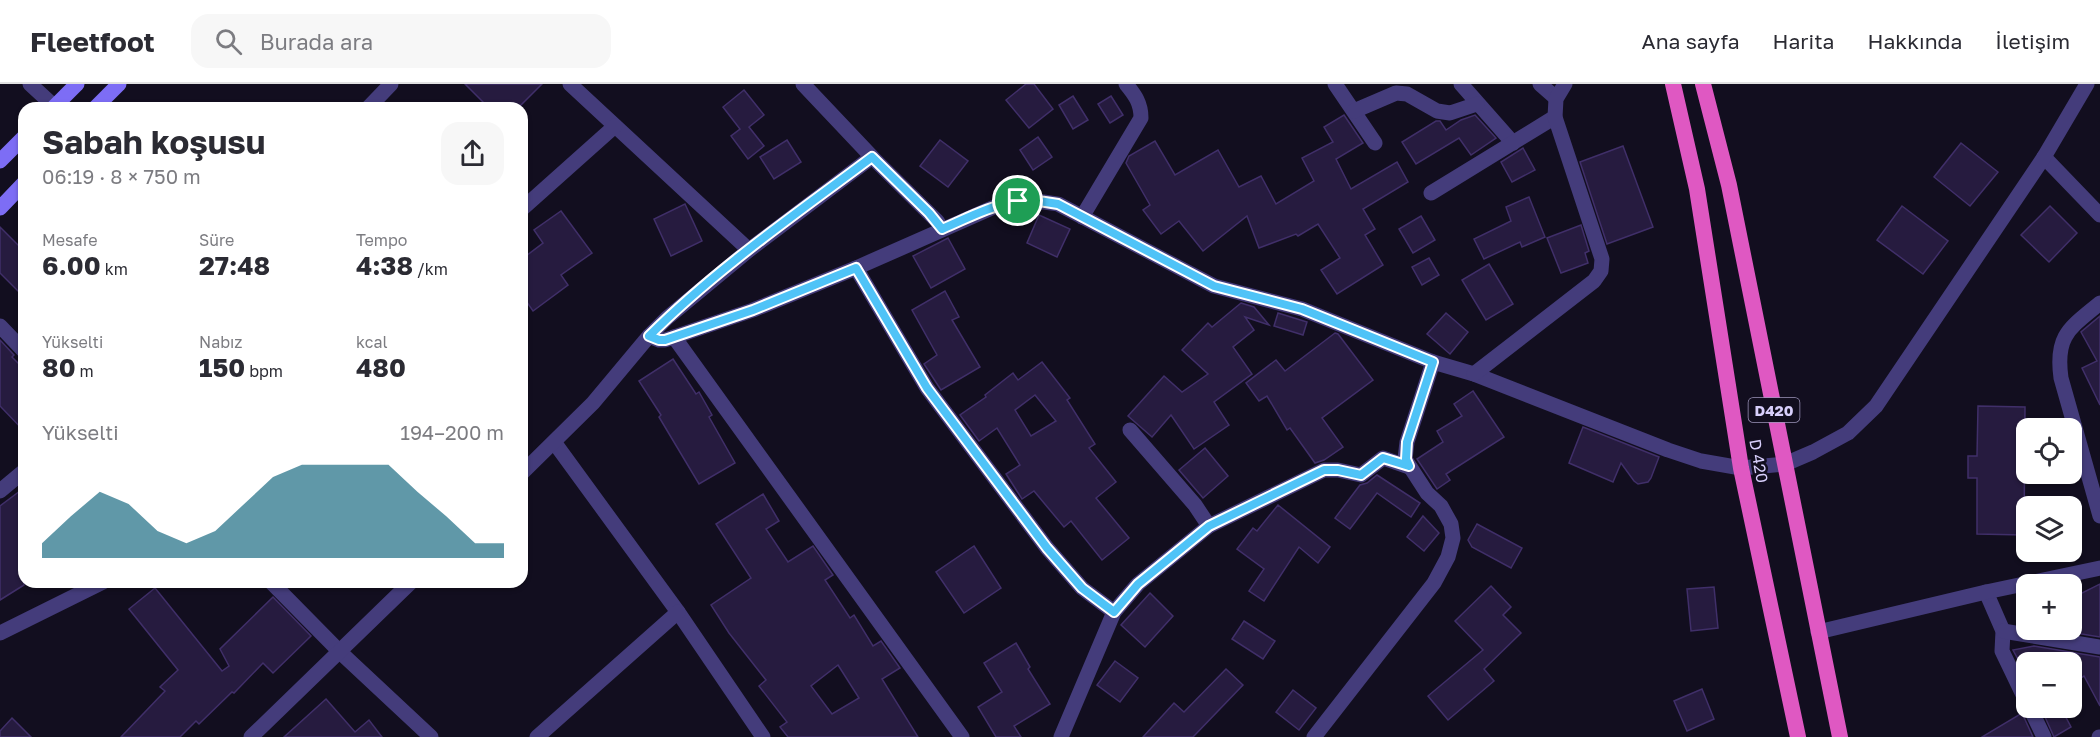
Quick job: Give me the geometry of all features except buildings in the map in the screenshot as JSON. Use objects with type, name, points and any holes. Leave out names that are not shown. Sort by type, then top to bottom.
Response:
[{"type":"highway","name":"D 420","points":[[1673,84],[1697,189],[1741,468],[1798,737]]},
{"type":"highway","name":"D420","points":[[1703,84],[1729,185],[1840,737]]},
{"type":"main road","points":[[60,102],[77,84]]},
{"type":"main road","points":[[101,102],[119,84]]},
{"type":"main road","points":[[0,161],[18,143]]},
{"type":"main road","points":[[0,208],[18,189]]},
{"type":"street","points":[[30,84],[48,102]]},
{"type":"street","points":[[374,102],[392,84]]},
{"type":"street","points":[[570,84],[749,250]]},
{"type":"street","points":[[803,84],[942,229]]},
{"type":"street","points":[[1082,217],[1141,118],[1141,108],[1137,98],[1126,84]]},
{"type":"street","points":[[1335,84],[1375,143]]},
{"type":"street","points":[[1461,84],[1513,143]]},
{"type":"street","points":[[1540,84],[1556,98]]},
{"type":"street","points":[[1474,374],[1594,281],[1601,271],[1602,259],[1555,117],[1556,98],[1564,84]]},
{"type":"street","points":[[649,336],[659,340],[674,337],[753,310],[856,268],[1001,204],[1039,200],[1058,204],[1214,286],[1302,309],[1433,362],[1474,374],[1668,450],[1701,460],[1741,468],[1785,464],[1848,433],[1876,406],[2044,157],[2087,84]]},
{"type":"street","points":[[1354,111],[1396,93],[1407,94],[1437,111],[1450,113],[1478,104]]},
{"type":"street","points":[[1431,193],[1555,117]]},
{"type":"street","points":[[528,204],[615,126]]},
{"type":"street","points":[[528,467],[593,403],[649,336],[668,318],[749,250],[872,157]]},
{"type":"street","points":[[2044,157],[2100,215]]},
{"type":"street","points":[[856,268],[927,388],[1047,548],[1082,588],[1114,612]]},
{"type":"street","points":[[2100,303],[2072,326],[2062,342],[2058,357],[2061,378],[2100,516]]},
{"type":"street","points":[[0,326],[18,345]]},
{"type":"street","points":[[674,337],[962,737]]},
{"type":"street","points":[[1314,737],[1434,583],[1448,557],[1452,538],[1451,524],[1441,506],[1427,493],[1406,459],[1407,442],[1433,362]]},
{"type":"street","points":[[1130,430],[1195,505],[1209,526]]},
{"type":"street","points":[[554,442],[678,612],[763,737]]},
{"type":"street","points":[[1061,737],[1114,612],[1138,584],[1209,526],[1324,470],[1338,470],[1361,475],[1383,458],[1409,466]]},
{"type":"street","points":[[0,491],[18,476]]},
{"type":"street","points":[[1818,632],[1986,592],[2100,568]]},
{"type":"street","points":[[0,633],[91,588]]},
{"type":"street","points":[[276,588],[431,737]]},
{"type":"street","points":[[251,737],[405,588]]},
{"type":"street","points":[[1986,592],[2003,631],[2002,651],[2016,680]]},
{"type":"street","points":[[537,737],[678,612]]},
{"type":"street","points":[[2003,631],[2100,646]]},
{"type":"street","points":[[2035,718],[2044,737]]},
{"type":"route","points":[[872,157],[937,221],[942,229],[1001,204],[1018,201],[1039,200],[1058,204],[1214,286],[1302,309],[1433,362],[1407,442],[1406,459],[1409,466],[1383,458],[1361,475],[1338,470],[1324,470],[1209,526],[1138,584],[1114,612],[1082,588],[1047,548],[927,388],[856,268],[753,310],[665,340],[652,339],[649,336],[749,250],[872,157]]}]
